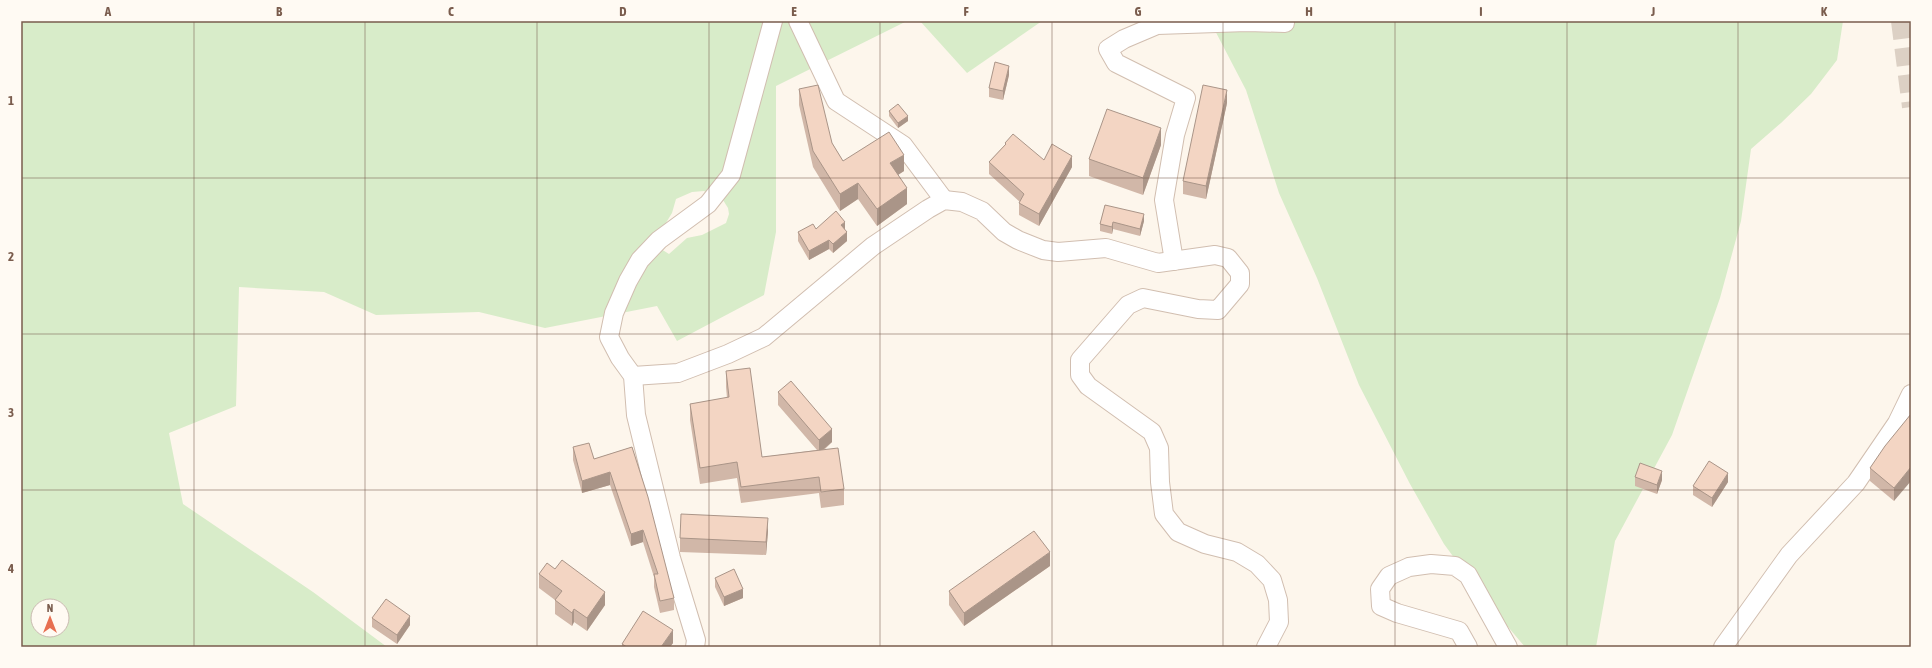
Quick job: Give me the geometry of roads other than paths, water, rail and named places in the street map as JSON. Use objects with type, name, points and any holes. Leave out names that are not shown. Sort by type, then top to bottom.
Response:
[{"type":"street","points":[[695,647],[696,640],[671,558],[636,415],[633,376],[620,358],[609,337],[614,313],[628,281],[640,260],[659,240],[708,204],[730,175],[772,21]]},
{"type":"street","points":[[798,21],[836,100],[903,145],[944,200]]},
{"type":"street","points":[[1174,261],[1164,200],[1175,136],[1186,98],[1116,63],[1108,50],[1124,39],[1157,25],[1247,22],[1285,23]]},
{"type":"street","points":[[633,376],[678,373],[728,354],[764,337],[873,246],[944,200],[962,202],[982,211],[1004,232],[1018,240],[1043,250],[1058,252],[1106,248],[1158,263],[1215,256],[1228,258],[1240,273],[1240,284],[1218,310],[1143,298],[1128,305],[1080,360],[1080,375],[1088,386],[1152,432],[1159,448],[1160,482],[1164,514],[1178,532],[1205,544],[1237,552],[1257,564],[1272,580],[1278,600],[1280,622],[1266,647]]},
{"type":"street","points":[[1722,647],[1788,555],[1856,483],[1897,423],[1911,394]]},
{"type":"street","points":[[1468,647],[1459,631],[1398,613],[1381,606],[1380,589],[1389,576],[1408,567],[1431,564],[1455,566],[1468,575],[1508,647]]},
{"type":"tunnel","points":[[1900,21],[1911,107]]}]
